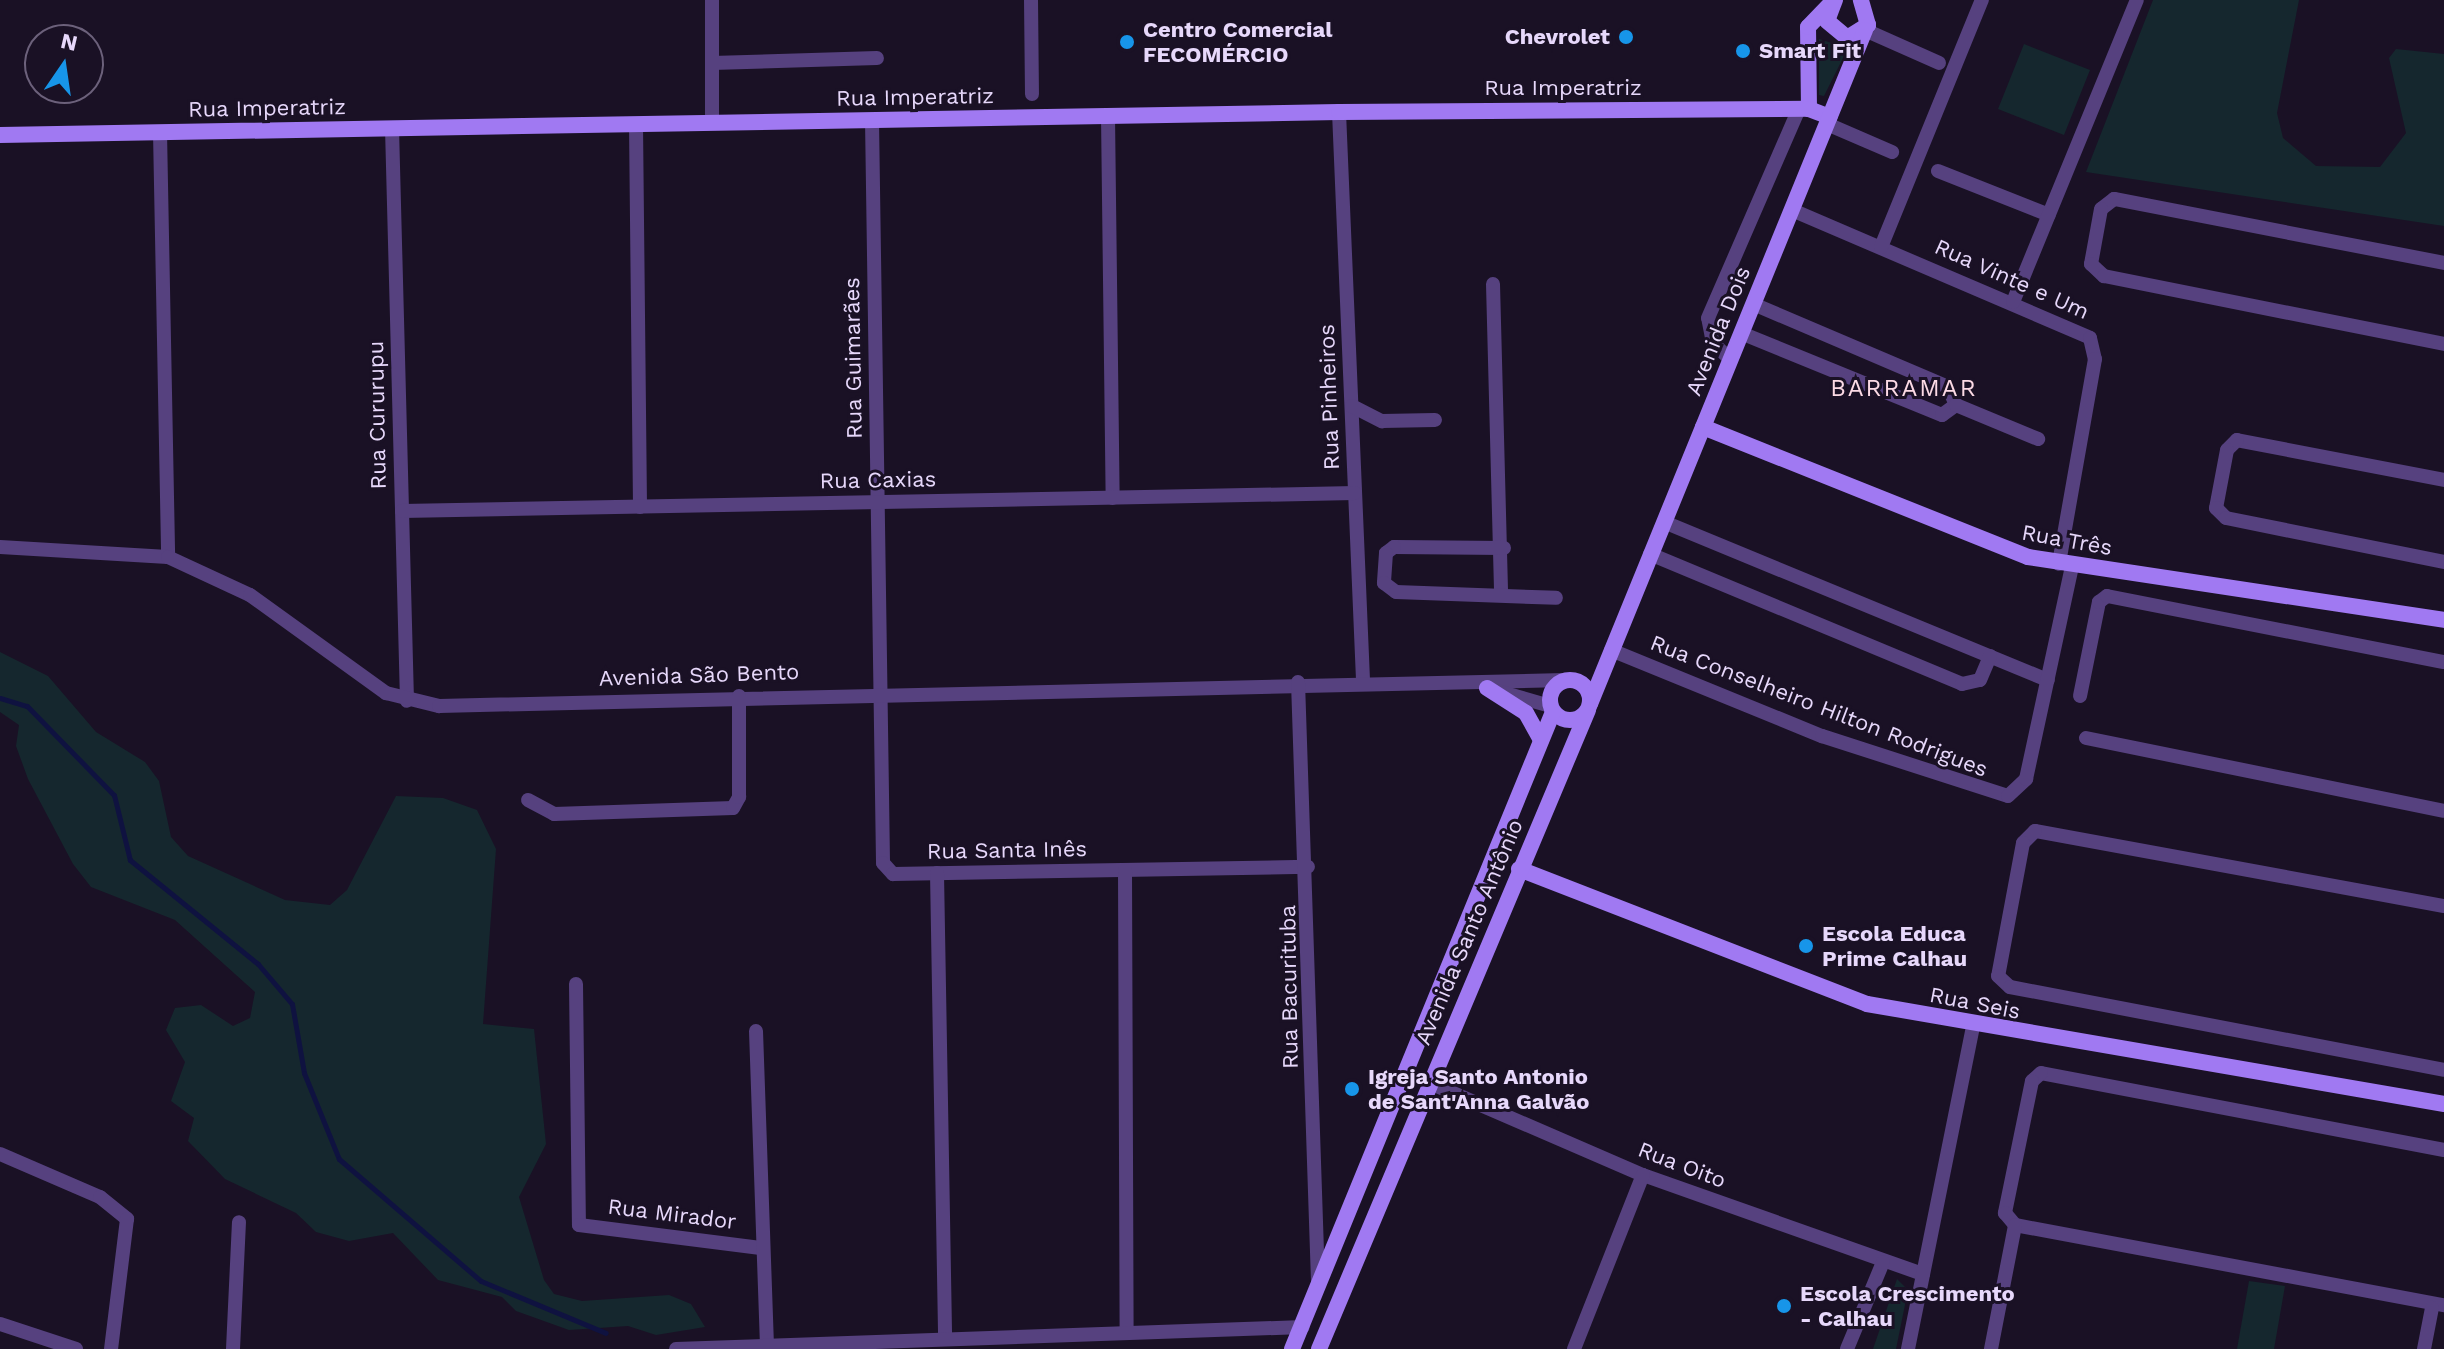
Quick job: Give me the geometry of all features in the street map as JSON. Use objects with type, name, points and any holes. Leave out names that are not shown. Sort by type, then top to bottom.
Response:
[{"type":"street","points":[[712,0],[712,123]]},
{"type":"street","points":[[1031,0],[1032,94]]},
{"type":"street","points":[[1861,0],[1866,28]]},
{"type":"street","name":"Avenida Dois","points":[[1589,707],[1878,0]]},
{"type":"street","points":[[1881,247],[1982,0]]},
{"type":"street","points":[[2013,302],[2135,4],[2118,0]]},
{"type":"street","points":[[1834,1],[1826,14],[1834,33],[1847,38],[1866,28]]},
{"type":"street","points":[[1730,359],[1713,343],[1708,318],[1804,109],[1809,22],[1834,1]]},
{"type":"street","points":[[1866,28],[1939,63]]},
{"type":"street","points":[[712,63],[877,58]]},
{"type":"street","name":"Rua Imperatriz","points":[[0,135],[1339,112],[1804,109],[1828,121]]},
{"type":"street","name":"Rua Pinheiros","points":[[1339,112],[1363,681]]},
{"type":"street","points":[[1108,116],[1113,498]]},
{"type":"street","name":"Rua Guimarães","points":[[872,120],[881,691]]},
{"type":"street","points":[[1828,121],[1892,152]]},
{"type":"street","points":[[636,124],[640,507]]},
{"type":"street","name":"Rua Cururupu","points":[[392,128],[407,701]]},
{"type":"street","points":[[160,132],[168,557]]},
{"type":"street","points":[[1938,171],[2049,215]]},
{"type":"street","points":[[2444,263],[2114,199],[2101,209],[2091,264],[2104,276],[2444,344]]},
{"type":"street","name":"Rua Vinte e Um","points":[[1792,210],[2077,330],[2095,348],[2065,565]]},
{"type":"street","points":[[1493,284],[1504,548],[1501,594]]},
{"type":"street","points":[[1753,304],[1948,387],[1956,405],[2038,439]]},
{"type":"street","points":[[1741,333],[1942,415],[1956,405]]},
{"type":"street","points":[[1352,406],[1382,421],[1435,420]]},
{"type":"street","name":"Rua Três","points":[[1703,427],[1975,541],[2065,565],[2444,620]]},
{"type":"street","points":[[2444,480],[2237,440],[2227,450],[2216,508],[2226,518],[2444,562]]},
{"type":"street","name":"Rua Caxias","points":[[402,511],[1355,493]]},
{"type":"street","points":[[1664,522],[2048,680]]},
{"type":"street","points":[[0,547],[168,557],[250,595],[407,701]]},
{"type":"street","points":[[1504,548],[1394,547],[1384,571],[1384,583],[1396,592],[1556,598]]},
{"type":"street","points":[[1650,554],[1973,686],[1990,656]]},
{"type":"street","name":"Rua Conselheiro Hilton Rodrigues","points":[[1611,650],[1822,736],[1999,797],[2026,779],[2048,680],[2065,565]]},
{"type":"street","points":[[1358,572],[1384,571]]},
{"type":"street","points":[[2080,696],[2099,602],[2107,596],[2444,662]]},
{"type":"street","points":[[1569,679],[1588,690],[1589,707],[1571,720],[1552,709],[1551,692],[1569,679],[1611,650]]},
{"type":"street","name":"Avenida São Bento","points":[[407,701],[1569,679]]},
{"type":"street","name":"Avenida São Bento","points":[[1443,680],[1487,688],[1552,709]]},
{"type":"street","name":"Rua Bacurituba","points":[[1298,682],[1308,867],[1319,1290]]},
{"type":"street","points":[[1487,688],[1526,713],[1541,740]]},
{"type":"street","name":"Rua Santa Inês","points":[[881,691],[883,863],[893,874],[1308,867]]},
{"type":"street","points":[[528,800],[554,814],[733,808],[739,797],[739,696]]},
{"type":"street","name":"Avenida Santo Antônio","points":[[1319,1349],[1589,707]]},
{"type":"street","name":"Avenida Santo Antônio","points":[[1292,1349],[1319,1290],[1552,709]]},
{"type":"street","points":[[2086,738],[2444,811]]},
{"type":"street","points":[[2444,906],[2035,831],[2023,843],[1998,976],[2010,987],[2444,1070]]},
{"type":"street","name":"Rua Seis","points":[[1519,869],[1802,982],[1973,1027],[2444,1104]]},
{"type":"street","points":[[1125,870],[1127,1329]]},
{"type":"street","points":[[937,873],[945,1335]]},
{"type":"street","name":"Rua Mirador","points":[[576,984],[579,1225],[761,1248],[767,1343]]},
{"type":"street","points":[[1908,1349],[1973,1027]]},
{"type":"street","points":[[756,1031],[761,1248]]},
{"type":"street","points":[[2424,1349],[2438,1306],[2015,1225],[2005,1213],[2032,1081],[2041,1073],[2444,1150]]},
{"type":"street","name":"Rua Oito","points":[[1430,1083],[1643,1175],[1923,1274]]},
{"type":"street","points":[[0,1154],[100,1197],[127,1219],[111,1349]]},
{"type":"street","points":[[1574,1349],[1643,1175]]},
{"type":"street","points":[[233,1349],[239,1222]]},
{"type":"street","points":[[1991,1349],[2015,1225]]},
{"type":"street","points":[[1847,1349],[1883,1262]]},
{"type":"street","points":[[0,1324],[76,1349]]},
{"type":"street","points":[[676,1349],[945,1335],[1303,1327]]},
{"type":"shaded area","points":[[2153,0],[2299,0],[2277,113],[2283,138],[2316,166],[2380,167],[2406,133],[2389,58],[2396,49],[2444,54],[2444,226],[2086,172]]},
{"type":"shaded area","points":[[1819,39],[1848,48],[1824,96],[1819,95]]},
{"type":"shaded area","points":[[2024,44],[2090,70],[2064,135],[1998,109]]},
{"type":"shaded area","points":[[0,652],[48,676],[96,732],[145,762],[159,781],[171,837],[188,856],[285,900],[330,905],[347,890],[396,796],[443,798],[477,810],[496,849],[483,1024],[534,1029],[546,1144],[519,1197],[544,1280],[554,1294],[582,1301],[669,1295],[691,1304],[705,1327],[656,1335],[628,1326],[569,1330],[516,1311],[502,1297],[438,1280],[393,1233],[349,1241],[316,1232],[296,1213],[225,1179],[188,1141],[194,1118],[171,1101],[185,1062],[166,1030],[175,1008],[201,1005],[233,1026],[250,1018],[255,992],[175,920],[91,887],[73,864],[28,779],[16,746],[19,725],[0,712]]},
{"type":"shaded area","points":[[1897,1279],[1908,1290],[1896,1349],[1873,1349]]},
{"type":"shaded area","points":[[2249,1281],[2285,1286],[2274,1349],[2237,1349]]},
{"type":"waterway","points":[[0,698],[27,706],[114,795],[130,860],[258,964],[292,1004],[304,1073],[339,1159],[481,1281],[606,1333]]},
{"type":"place","name":"Chevrolet","points":[[1626,37]]},
{"type":"place","name":"Centro Comercial FECOMÉRCIO","points":[[1127,42]]},
{"type":"place","name":"Smart Fit","points":[[1743,51]]},
{"type":"place","name":"Escola Educa Prime Calhau","points":[[1806,946]]},
{"type":"place","name":"Igreja Santo Antonio de Sant'Anna Galvão","points":[[1352,1089]]},
{"type":"place","name":"Escola Crescimento - Calhau","points":[[1784,1306]]},
{"type":"district","name":"BARRAMAR","points":[[1904,389]]}]
